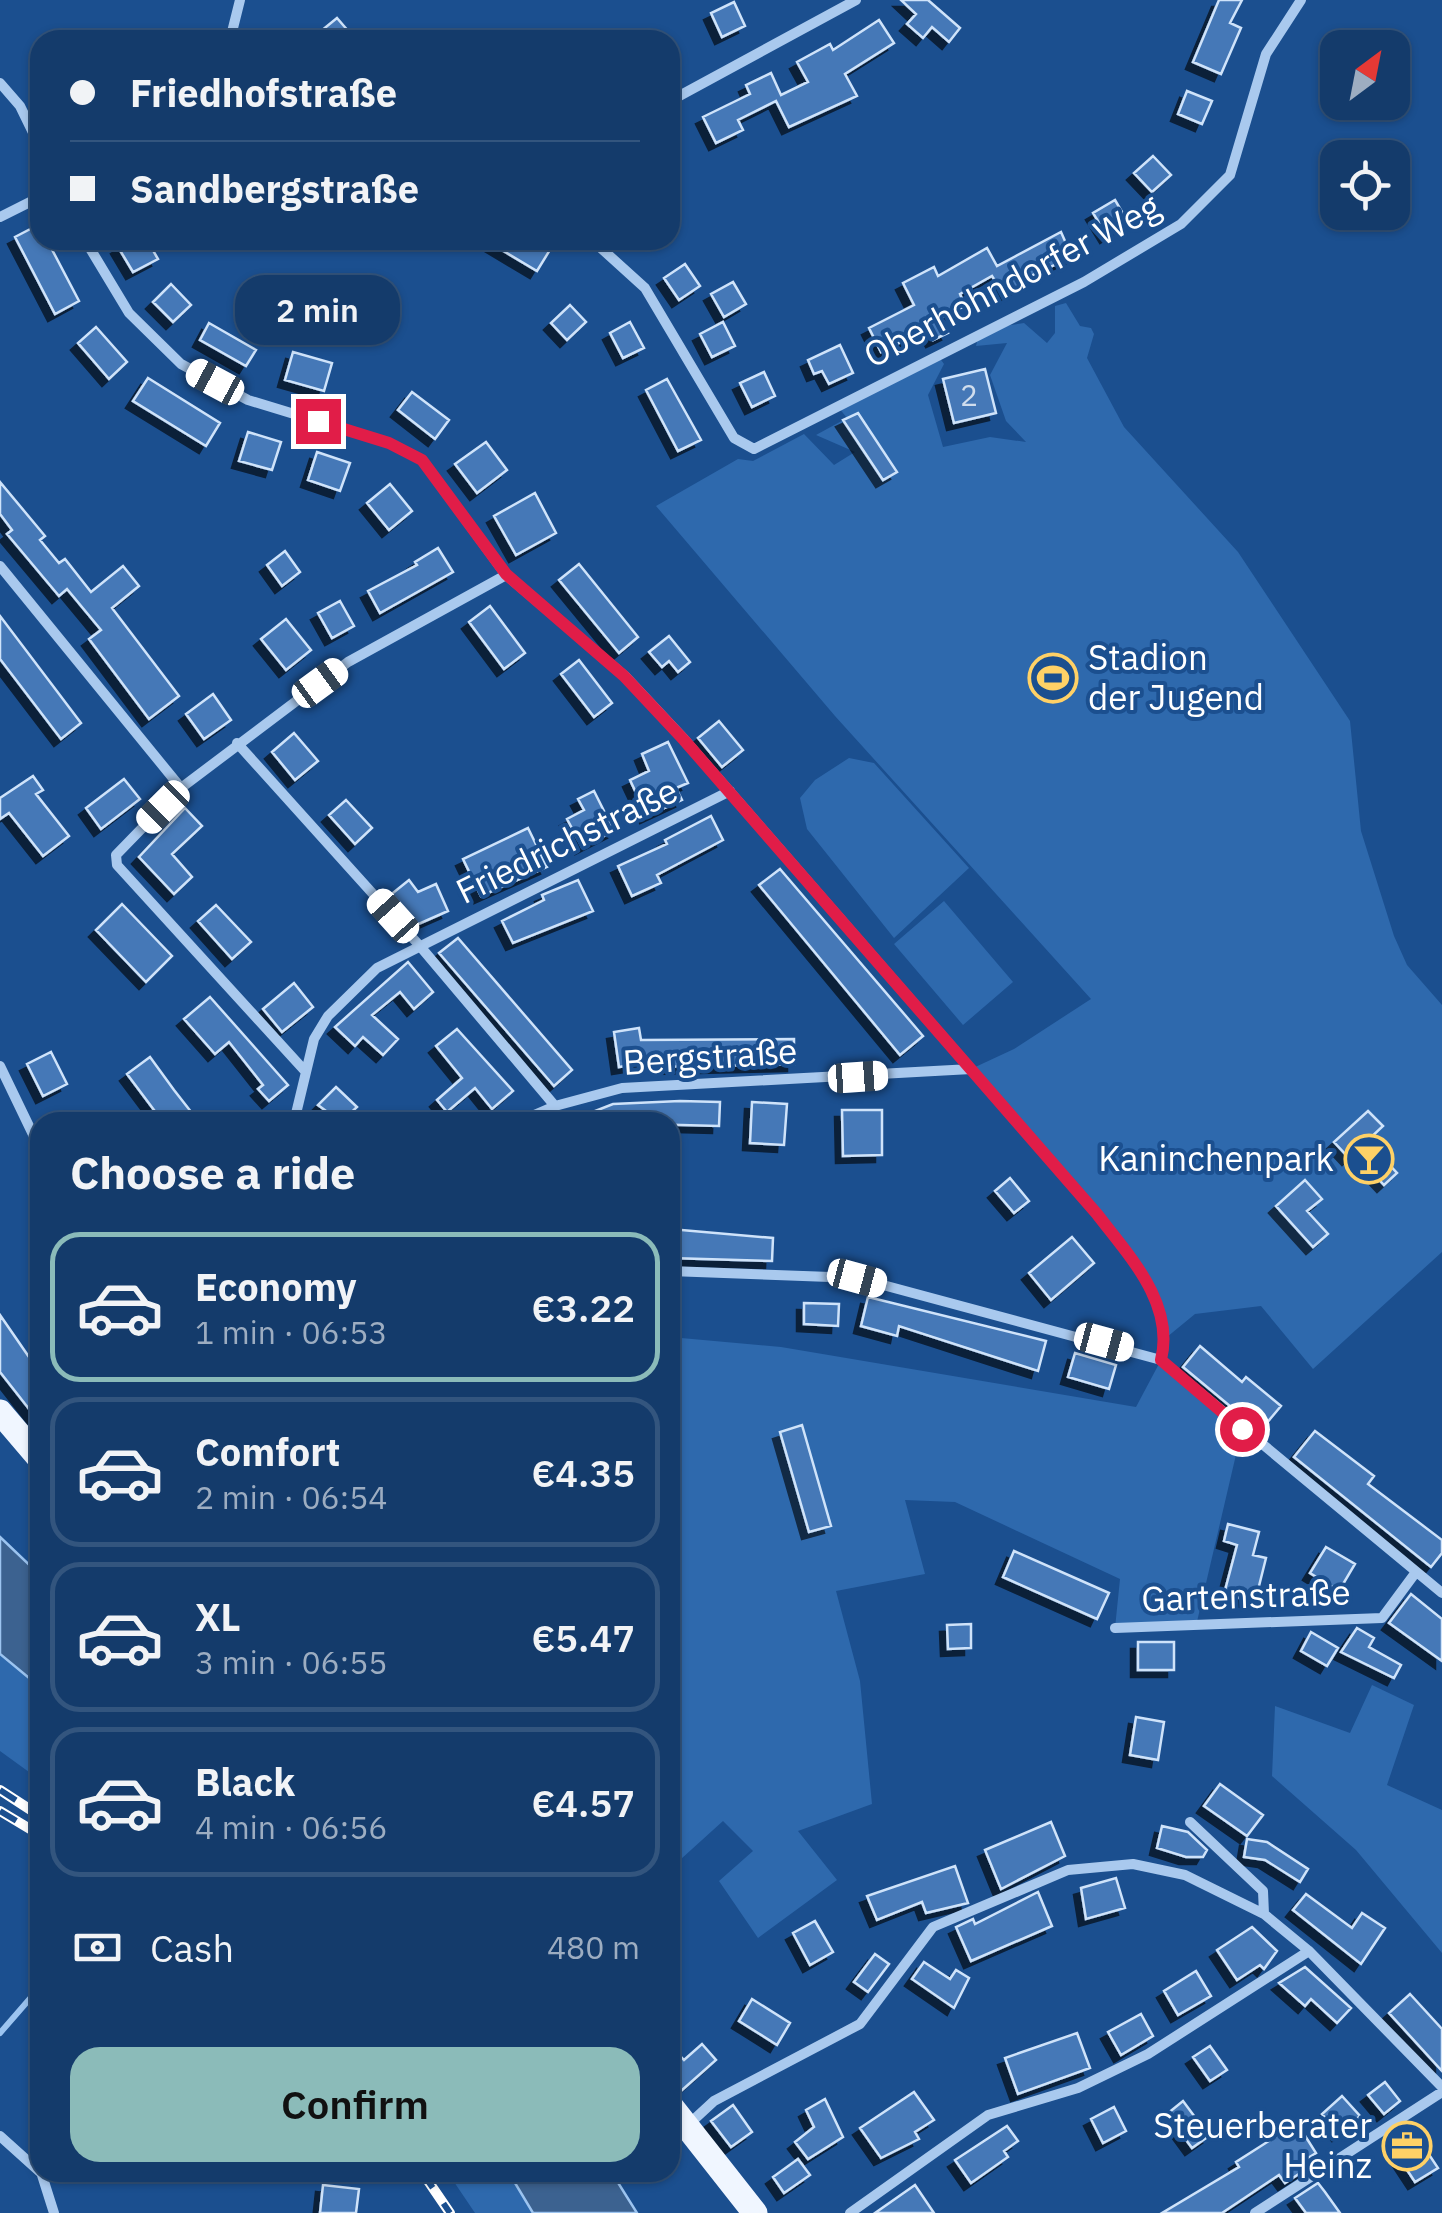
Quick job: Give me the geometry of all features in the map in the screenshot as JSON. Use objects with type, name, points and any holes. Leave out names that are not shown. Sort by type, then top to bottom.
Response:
[{"type":"main road","points":[[0,1412],[30,1447]]},
{"type":"main road","points":[[680,2116],[756,2213]]},
{"type":"street","points":[[232,30],[240,0]]},
{"type":"street","points":[[680,95],[856,0]]},
{"type":"street","name":"Oberhohndorfer Weg","points":[[603,250],[645,288],[734,438],[754,449],[1084,282],[1181,224],[1230,175],[1266,54],[1301,0]]},
{"type":"street","points":[[0,84],[20,106],[30,127]]},
{"type":"street","points":[[0,217],[30,202]]},
{"type":"street","points":[[91,250],[129,313],[181,364],[248,400],[389,443],[422,460],[506,574],[624,676],[730,792],[1097,1214],[1150,1284],[1166,1337],[1161,1360]]},
{"type":"street","points":[[0,566],[182,788]]},
{"type":"street","points":[[305,1071],[117,864],[116,854],[182,788],[348,662],[506,574]]},
{"type":"street","points":[[237,743],[419,945],[555,1106]]},
{"type":"street","name":"Friedrichstraße","points":[[296,1112],[314,1039],[328,1016],[378,968],[730,792]]},
{"type":"street","points":[[0,1066],[30,1128]]},
{"type":"street","name":"Bergstraße","points":[[541,1112],[622,1088],[971,1069]]},
{"type":"street","points":[[680,1270],[857,1278],[1161,1360],[1442,1593]]},
{"type":"street","name":"Gartenstraße","points":[[1115,1628],[1382,1618],[1416,1572]]},
{"type":"street","points":[[1190,1822],[1263,1890],[1264,1914]]},
{"type":"street","points":[[688,2124],[714,2101],[860,2024],[933,1927],[1068,1870],[1133,1864],[1185,1875],[1264,1914],[1309,1951],[1442,2090],[1255,2213]]},
{"type":"street","points":[[850,2213],[988,2115],[1078,2088],[1148,2054],[1309,1951]]},
{"type":"street","points":[[0,2136],[30,2163]]},
{"type":"street","points":[[43,2182],[54,2213]]},
{"type":"shaded area","points":[[1066,303],[1080,326],[1091,328],[1094,334],[1087,358],[1124,427],[1238,552],[1350,721],[1361,831],[1394,936],[1407,965],[1442,1005],[1442,1252],[1313,1369],[1261,1306],[1195,1314],[1167,1337],[1149,1284],[971,1069],[1014,1049],[1091,999],[835,716],[656,506],[738,459],[753,461],[804,434],[834,465],[855,452],[816,435],[847,418],[839,408],[939,357],[944,364],[928,395],[943,447],[990,437],[1026,442],[1006,421],[990,375],[1007,343],[976,346],[978,338],[997,327],[1024,323],[1047,343],[1055,333],[1055,306]]},
{"type":"shaded area","points":[[849,758],[874,763],[969,868],[894,938],[807,829],[800,798],[815,780]]},
{"type":"shaded area","points":[[944,901],[1013,982],[963,1025],[894,944]]},
{"type":"shaded area","points":[[680,1338],[781,1347],[1136,1407],[1161,1360],[1242,1429],[1196,1626],[1115,1628],[1120,1579],[955,1502],[905,1500],[925,1574],[836,1591],[860,1681],[872,1804],[798,1831],[837,1880],[758,1938],[719,1881],[753,1851],[723,1821],[681,1859]]},
{"type":"shaded area","points":[[0,1537],[30,1566],[30,1679],[0,1654]]},
{"type":"shaded area","points":[[0,1654],[30,1679],[30,1773],[0,1751]]},
{"type":"shaded area","points":[[1372,1685],[1414,1705],[1387,1785],[1442,1810],[1442,1953],[1356,1850],[1272,1776],[1275,1706],[1350,1733]]},
{"type":"shaded area","points":[[454,2182],[514,2182],[533,2213],[475,2213]]},
{"type":"shaded area","points":[[514,2182],[618,2182],[637,2213],[533,2213]]},
{"type":"building","points":[[901,0],[928,0],[960,28],[949,42],[932,27],[923,38],[907,24],[916,14]]},
{"type":"building","points":[[1219,0],[1242,0],[1230,23],[1241,28],[1221,74],[1193,62]]},
{"type":"building","points":[[734,2],[745,26],[722,37],[711,13]]},
{"type":"building","points":[[337,18],[347,30],[322,30]]},
{"type":"building","points":[[879,20],[894,43],[845,74],[857,96],[789,127],[776,101],[738,120],[743,130],[716,143],[703,117],[750,94],[746,85],[771,73],[781,95],[808,82],[797,62],[830,44],[833,50]]},
{"type":"building","points":[[1187,91],[1212,101],[1202,124],[1178,114]]},
{"type":"building","points":[[1153,156],[1171,175],[1152,192],[1134,173]]},
{"type":"building","points":[[1115,200],[1128,222],[1107,236],[1093,213]]},
{"type":"building","points":[[30,229],[30,250],[52,250],[79,301],[55,314],[15,237]]},
{"type":"building","points":[[1061,232],[1072,257],[1024,279],[1026,283],[1004,295],[992,276],[960,294],[965,306],[940,318],[948,333],[933,340],[927,329],[881,352],[869,328],[914,305],[903,283],[934,267],[938,276],[987,248],[997,266]]},
{"type":"building","points":[[120,250],[153,250],[158,259],[133,272]]},
{"type":"building","points":[[502,250],[550,250],[537,271]]},
{"type":"building","points":[[685,264],[700,286],[679,300],[664,278]]},
{"type":"building","points":[[733,282],[746,304],[724,317],[711,294]]},
{"type":"building","points":[[171,284],[191,305],[173,322],[153,302]]},
{"type":"building","points":[[570,305],[586,322],[567,340],[551,323]]},
{"type":"building","points":[[630,322],[644,348],[623,358],[610,333]]},
{"type":"building","points":[[723,322],[735,346],[712,357],[700,334]]},
{"type":"building","points":[[209,323],[256,350],[246,366],[200,340]]},
{"type":"building","points":[[96,327],[127,362],[109,379],[78,343]]},
{"type":"building","points":[[840,345],[853,373],[829,384],[822,371],[814,374],[808,360]]},
{"type":"building","points":[[293,352],[332,363],[324,391],[285,380]]},
{"type":"building","points":[[985,369],[996,413],[954,423],[943,379]]},
{"type":"building","points":[[764,372],[775,396],[752,407],[740,383]]},
{"type":"building","points":[[148,378],[220,423],[206,446],[133,401]]},
{"type":"building","points":[[667,379],[701,440],[678,451],[646,390]]},
{"type":"building","points":[[412,392],[449,420],[435,439],[398,410]]},
{"type":"building","points":[[858,413],[897,472],[883,480],[843,420]]},
{"type":"building","points":[[248,432],[281,442],[272,470],[239,461]]},
{"type":"building","points":[[486,442],[507,470],[477,493],[455,464]]},
{"type":"building","points":[[317,452],[350,463],[340,491],[308,480]]},
{"type":"building","points":[[0,482],[45,536],[40,540],[59,563],[65,559],[91,592],[123,566],[139,586],[112,608],[179,696],[149,719],[89,639],[101,630],[67,589],[59,596],[7,534],[12,530],[0,514]]},
{"type":"building","points":[[390,484],[412,511],[389,530],[367,503]]},
{"type":"building","points":[[535,493],[556,533],[516,555],[494,516]]},
{"type":"building","points":[[438,548],[453,572],[380,613],[368,591],[417,565],[415,562]]},
{"type":"building","points":[[285,551],[300,572],[282,586],[267,565]]},
{"type":"building","points":[[579,564],[638,637],[619,653],[559,580]]},
{"type":"building","points":[[340,601],[354,626],[332,638],[318,613]]},
{"type":"building","points":[[490,606],[525,653],[504,669],[469,622]]},
{"type":"building","points":[[0,616],[81,723],[61,739],[0,659]]},
{"type":"building","points":[[286,619],[311,650],[286,670],[261,639]]},
{"type":"building","points":[[669,636],[690,662],[678,672],[669,661],[662,667],[649,652]]},
{"type":"building","points":[[579,660],[612,703],[594,717],[561,674]]},
{"type":"building","points":[[213,694],[231,720],[204,739],[186,714]]},
{"type":"building","points":[[719,721],[743,750],[722,767],[698,738]]},
{"type":"building","points":[[294,733],[318,761],[295,780],[272,752]]},
{"type":"building","points":[[668,742],[688,783],[676,788],[682,800],[647,816],[630,780],[649,771],[642,754]]},
{"type":"building","points":[[33,776],[43,790],[36,794],[69,836],[43,856],[9,813],[0,819],[0,798]]},
{"type":"building","points":[[124,779],[140,799],[101,829],[86,808]]},
{"type":"building","points":[[594,791],[614,831],[582,847],[567,819],[584,810],[578,799]]},
{"type":"building","points":[[346,800],[372,828],[355,844],[329,815]]},
{"type":"building","points":[[185,808],[202,826],[172,854],[192,877],[174,894],[139,857]]},
{"type":"building","points":[[711,816],[723,840],[657,875],[661,883],[632,896],[618,866],[667,844],[665,840]]},
{"type":"building","points":[[528,828],[547,867],[481,896],[463,859]]},
{"type":"building","points":[[780,869],[923,1036],[900,1055],[759,885]]},
{"type":"building","points":[[409,880],[418,892],[436,884],[448,911],[414,926],[388,897]]},
{"type":"building","points":[[578,880],[593,911],[513,943],[502,921],[544,900],[542,895]]},
{"type":"building","points":[[122,904],[172,956],[146,982],[96,930]]},
{"type":"building","points":[[216,905],[251,942],[232,959],[198,921]]},
{"type":"building","points":[[458,938],[572,1070],[554,1086],[439,953]]},
{"type":"building","points":[[408,962],[433,992],[414,1009],[400,992],[372,1015],[398,1039],[383,1055],[363,1037],[355,1046],[335,1027]]},
{"type":"building","points":[[294,983],[313,1007],[282,1032],[263,1009]]},
{"type":"building","points":[[210,997],[288,1085],[269,1101],[258,1089],[263,1085],[229,1042],[215,1054],[184,1019]]},
{"type":"building","points":[[639,1028],[641,1040],[794,1039],[794,1064],[662,1067],[662,1060],[619,1067],[614,1032]]},
{"type":"building","points":[[457,1029],[513,1091],[492,1109],[475,1088],[447,1112],[437,1100],[462,1078],[436,1046]]},
{"type":"building","points":[[51,1052],[67,1084],[43,1096],[27,1064]]},
{"type":"building","points":[[150,1057],[191,1112],[156,1112],[127,1074]]},
{"type":"building","points":[[336,1087],[357,1107],[352,1112],[327,1112],[318,1105]]},
{"type":"building","points":[[720,1102],[719,1126],[680,1125],[680,1112],[593,1112],[613,1104]]},
{"type":"building","points":[[752,1102],[787,1104],[784,1145],[750,1143]]},
{"type":"building","points":[[842,1110],[882,1110],[882,1155],[843,1156]]},
{"type":"building","points":[[1368,1111],[1383,1126],[1367,1141],[1397,1173],[1384,1185],[1354,1153],[1349,1158],[1334,1142]]},
{"type":"building","points":[[1010,1178],[1029,1201],[1014,1213],[995,1191]]},
{"type":"building","points":[[1305,1180],[1322,1199],[1307,1211],[1328,1234],[1313,1247],[1276,1206]]},
{"type":"building","points":[[680,1230],[773,1238],[772,1261],[680,1258]]},
{"type":"building","points":[[1072,1237],[1094,1263],[1051,1300],[1029,1273]]},
{"type":"building","points":[[868,1297],[1046,1341],[1038,1371],[899,1326],[897,1336],[861,1326]]},
{"type":"building","points":[[804,1303],[839,1304],[838,1326],[804,1324]]},
{"type":"building","points":[[0,1315],[30,1358],[30,1410],[0,1372]]},
{"type":"building","points":[[1200,1346],[1242,1382],[1246,1377],[1281,1406],[1260,1431],[1183,1367]]},
{"type":"building","points":[[1075,1353],[1116,1365],[1109,1389],[1068,1377]]},
{"type":"building","points":[[802,1425],[831,1526],[809,1532],[780,1432]]},
{"type":"building","points":[[1315,1431],[1374,1476],[1368,1484],[1442,1540],[1442,1553],[1431,1567],[1294,1457]]},
{"type":"building","points":[[1228,1524],[1259,1532],[1253,1555],[1266,1558],[1255,1602],[1224,1594],[1237,1545],[1224,1541]]},
{"type":"building","points":[[1326,1547],[1355,1564],[1339,1591],[1310,1573]]},
{"type":"building","points":[[1014,1551],[1109,1593],[1097,1619],[1003,1577]]},
{"type":"building","points":[[1411,1594],[1442,1619],[1442,1661],[1389,1623]]},
{"type":"building","points":[[971,1624],[971,1648],[948,1649],[947,1625]]},
{"type":"building","points":[[1357,1628],[1374,1638],[1369,1647],[1401,1665],[1394,1678],[1341,1652]]},
{"type":"building","points":[[1311,1632],[1338,1648],[1327,1666],[1301,1651]]},
{"type":"building","points":[[1138,1642],[1174,1642],[1174,1670],[1138,1670]]},
{"type":"building","points":[[1136,1717],[1164,1722],[1158,1760],[1130,1755]]},
{"type":"building","points":[[1220,1784],[1263,1815],[1247,1836],[1204,1806]]},
{"type":"building","points":[[1051,1822],[1065,1856],[1001,1889],[985,1850]]},
{"type":"building","points":[[1162,1826],[1188,1832],[1207,1850],[1203,1857],[1186,1857],[1157,1848]]},
{"type":"building","points":[[1247,1839],[1267,1842],[1308,1869],[1300,1882],[1265,1860],[1244,1857]]},
{"type":"building","points":[[955,1866],[968,1903],[926,1913],[922,1902],[877,1920],[867,1896]]},
{"type":"building","points":[[1116,1878],[1125,1908],[1086,1919],[1081,1888]]},
{"type":"building","points":[[1038,1892],[1052,1926],[971,1961],[956,1927],[973,1919],[975,1924]]},
{"type":"building","points":[[1306,1894],[1352,1928],[1362,1913],[1385,1928],[1361,1964],[1293,1910]]},
{"type":"building","points":[[815,1921],[833,1952],[810,1965],[793,1933]]},
{"type":"building","points":[[1252,1927],[1277,1951],[1264,1969],[1260,1965],[1237,1980],[1217,1950]]},
{"type":"building","points":[[875,1954],[889,1964],[868,1992],[854,1982]]},
{"type":"building","points":[[924,1962],[950,1979],[956,1970],[969,1978],[954,2008],[912,1979]]},
{"type":"building","points":[[1305,1967],[1351,2008],[1337,2023],[1311,1999],[1305,2006],[1279,1983]]},
{"type":"building","points":[[1196,1971],[1211,1996],[1178,2015],[1164,1991]]},
{"type":"building","points":[[1410,1994],[1442,2029],[1442,2071],[1389,2013]]},
{"type":"building","points":[[752,1999],[790,2023],[777,2045],[739,2021]]},
{"type":"building","points":[[1141,2014],[1153,2036],[1121,2055],[1108,2032]]},
{"type":"building","points":[[1077,2033],[1090,2068],[1018,2094],[1005,2058]]},
{"type":"building","points":[[702,2044],[716,2060],[681,2091],[680,2056],[684,2060]]},
{"type":"building","points":[[1210,2046],[1227,2070],[1210,2081],[1193,2057]]},
{"type":"building","points":[[1385,2082],[1400,2101],[1384,2114],[1368,2095]]},
{"type":"building","points":[[914,2092],[934,2120],[915,2132],[919,2139],[881,2158],[860,2128]]},
{"type":"building","points":[[1342,2096],[1360,2116],[1339,2134],[1322,2114]]},
{"type":"building","points":[[825,2099],[843,2137],[808,2159],[795,2142],[814,2127],[806,2110]]},
{"type":"building","points":[[1183,2101],[1209,2136],[1192,2148],[1167,2114]]},
{"type":"building","points":[[733,2105],[752,2132],[731,2147],[711,2121]]},
{"type":"building","points":[[1114,2107],[1126,2131],[1103,2143],[1091,2119]]},
{"type":"building","points":[[1297,2123],[1316,2153],[1303,2161],[1308,2168],[1285,2183],[1279,2175],[1222,2213],[1162,2213],[1239,2167],[1236,2162]]},
{"type":"building","points":[[1007,2126],[1018,2141],[1004,2151],[1008,2157],[971,2183],[955,2160]]},
{"type":"building","points":[[1412,2129],[1438,2168],[1415,2182],[1390,2144]]},
{"type":"building","points":[[798,2159],[810,2175],[784,2193],[773,2177]]},
{"type":"building","points":[[1318,2183],[1340,2213],[1306,2213],[1295,2198]]},
{"type":"building","points":[[323,2185],[359,2189],[356,2213],[320,2213]]},
{"type":"building","points":[[915,2185],[934,2213],[875,2213]]},
{"type":"waterway","points":[[0,2033],[30,1998]]},
{"type":"railway","points":[[0,1790],[30,1810]]},
{"type":"railway","points":[[0,1811],[30,1829]]},
{"type":"railway","points":[[429,2182],[450,2213]]},
{"type":"place","name":"Stadion der Jugend","points":[[1053,678]]},
{"type":"place","name":"Kaninchenpark","points":[[1369,1159]]},
{"type":"place","name":"Steuerberater Heinz","points":[[1407,2146]]},
{"type":"route","points":[[318,421],[389,443],[422,460],[506,574],[624,676],[684,740],[1097,1214],[1150,1284],[1166,1337],[1161,1360],[1242,1429]]}]
